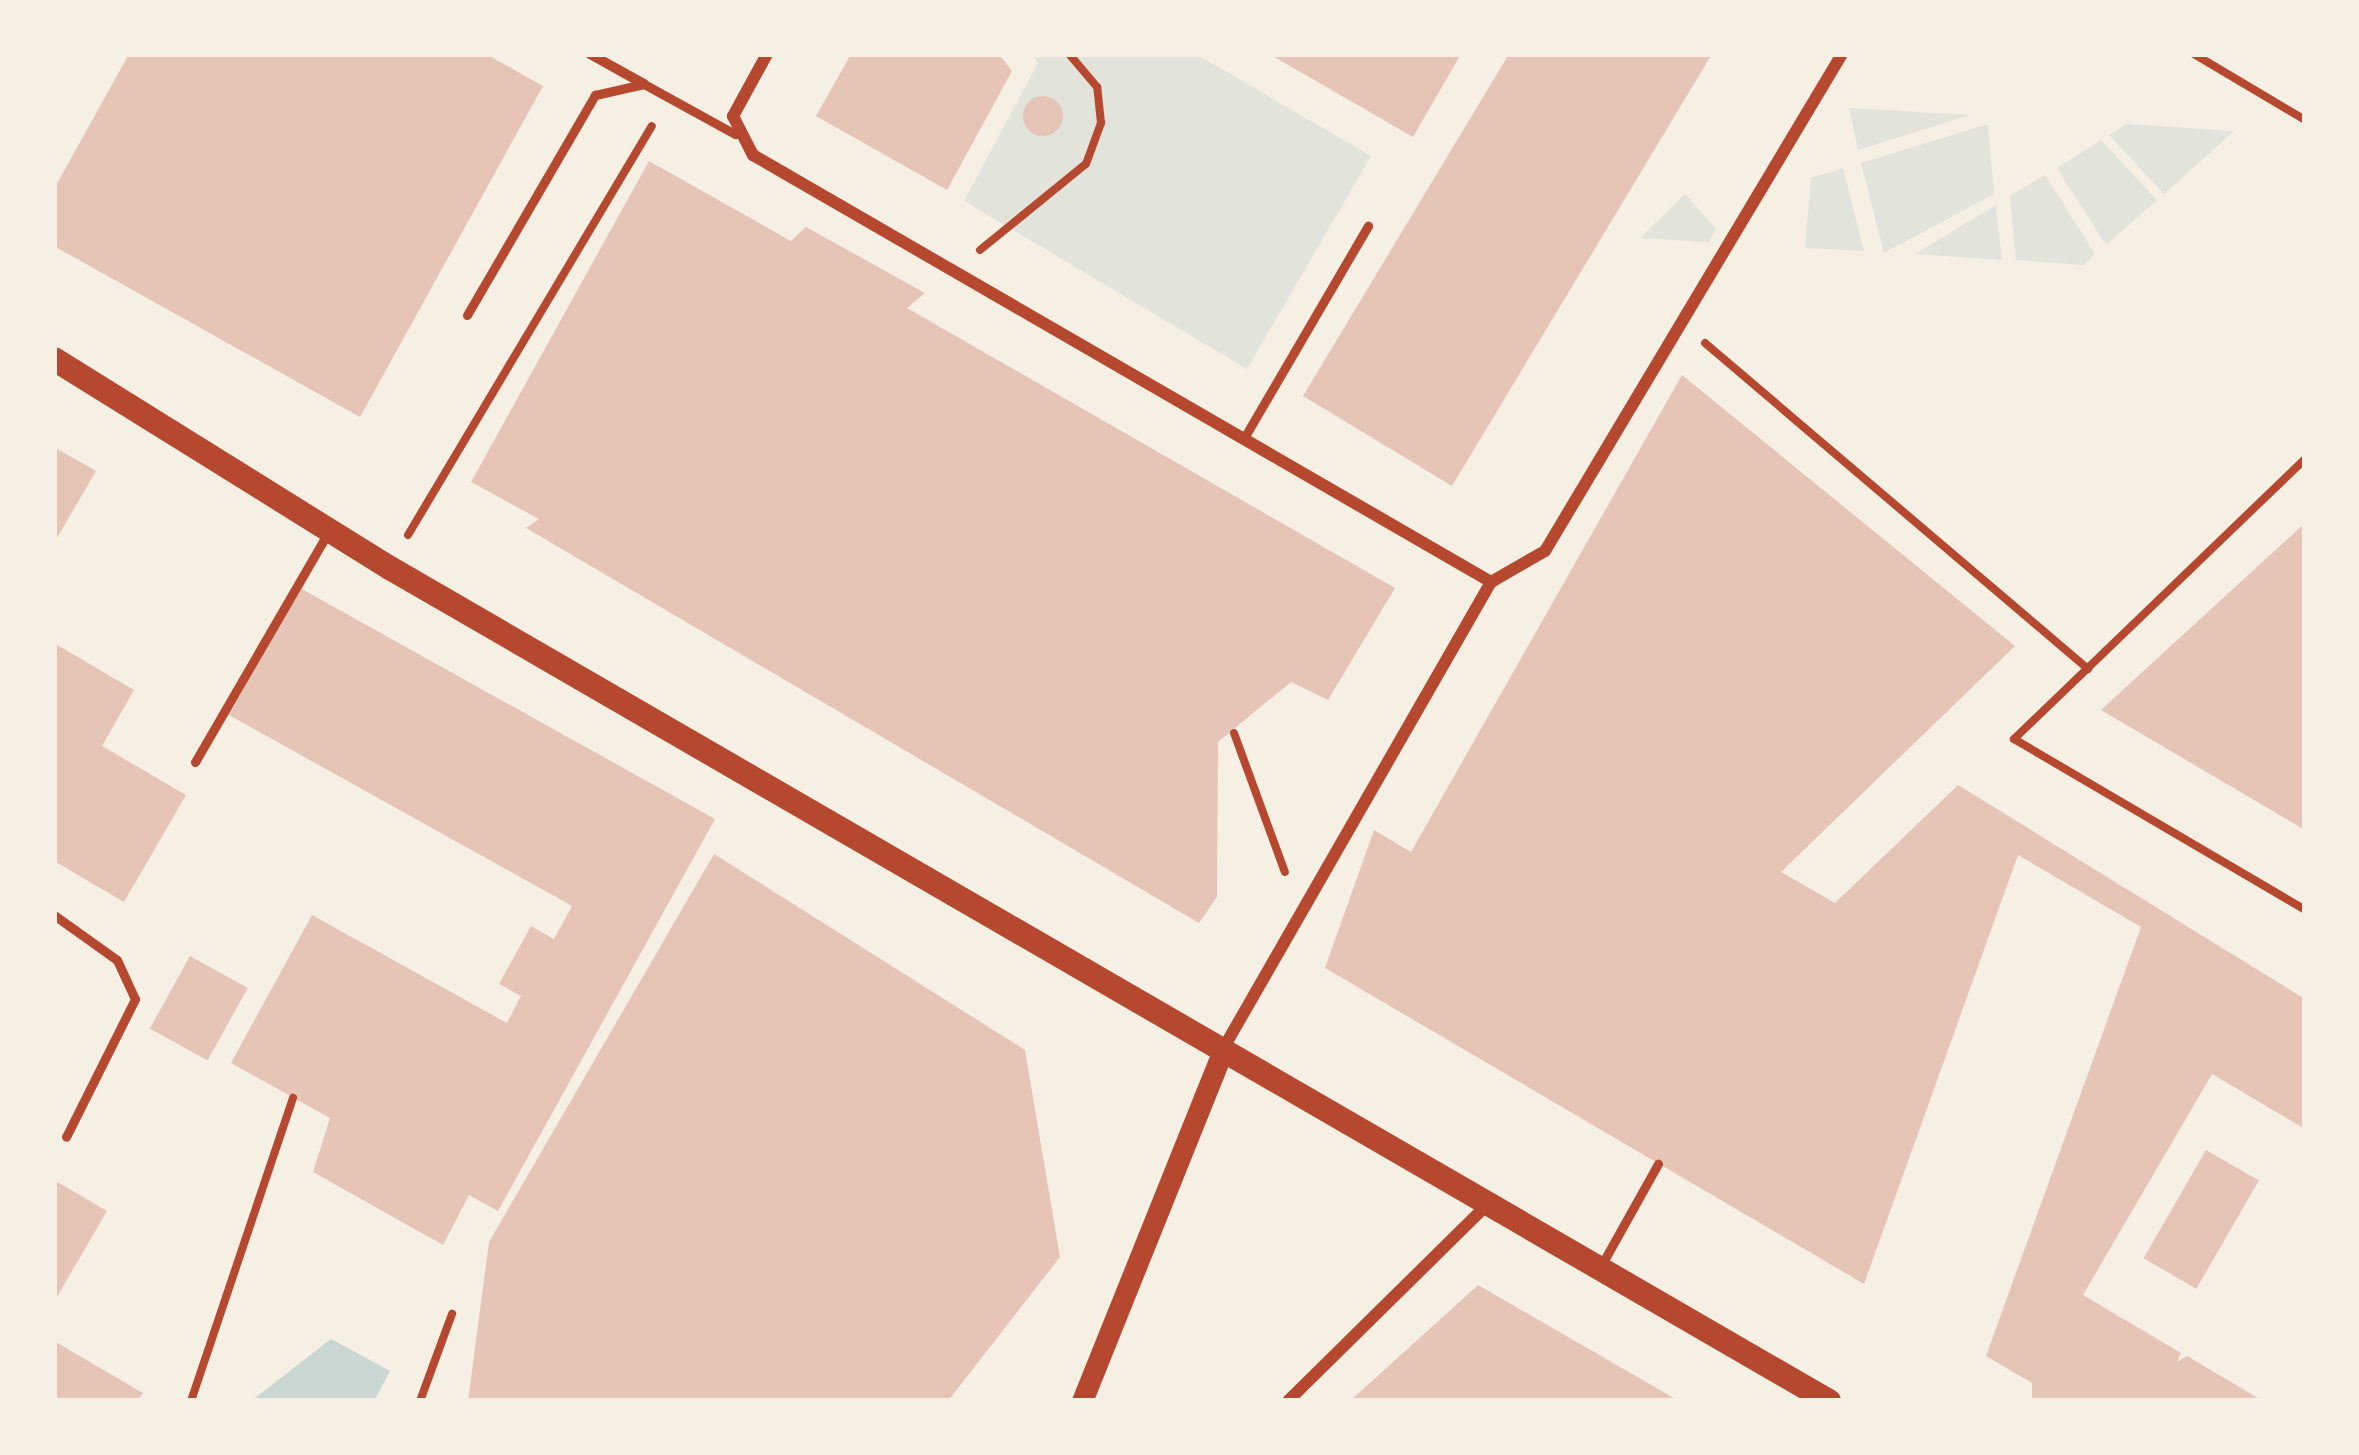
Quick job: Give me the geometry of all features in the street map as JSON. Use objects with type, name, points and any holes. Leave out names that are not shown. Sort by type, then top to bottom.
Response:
[{"type":"main road","points":[[54,359],[390,568],[1829,1401]]},
{"type":"street","points":[[590,54],[644,84]]},
{"type":"street","points":[[766,54],[739,99],[735,134],[763,162],[1491,582]]},
{"type":"street","points":[[1082,1401],[1222,1050],[1491,582],[1545,551],[1842,54]]},
{"type":"street","points":[[1288,1401],[1488,1204]]},
{"type":"lane","points":[[466,315],[584,108],[609,86],[644,84],[735,134]]},
{"type":"lane","points":[[1244,438],[1368,226]]},
{"type":"lane","points":[[195,762],[330,530]]},
{"type":"lane","points":[[54,915],[117,960],[135,999],[66,1137]]},
{"type":"lane","points":[[1600,1268],[1658,1164]]},
{"type":"path","points":[[957,271],[1086,164],[1101,122],[1097,87],[1070,54]]},
{"type":"path","points":[[2194,54],[2305,119]]},
{"type":"path","points":[[390,568],[669,97]]},
{"type":"path","points":[[1681,323],[2088,669]]},
{"type":"path","points":[[2305,459],[2014,740],[2305,910]]},
{"type":"path","points":[[1234,733],[1277,849]]},
{"type":"path","points":[[190,1401],[293,1098]]},
{"type":"path","points":[[420,1401],[452,1314]]},
{"type":"shaded area","points":[[1032,54],[1196,54],[1371,156],[1247,369],[964,201],[1038,63]]},
{"type":"shaded area","points":[[1849,108],[1970,115],[1858,150]]},
{"type":"shaded area","points":[[1988,124],[1994,194],[1884,253],[1861,163]]},
{"type":"shaded area","points":[[2127,124],[2234,131],[2164,194],[2109,135]]},
{"type":"shaded area","points":[[2101,140],[2157,200],[2106,245],[2057,168]]},
{"type":"shaded area","points":[[1843,168],[1864,251],[1805,248],[1811,178]]},
{"type":"shaded area","points":[[2045,175],[2095,254],[2084,265],[2016,260],[2010,196]]},
{"type":"shaded area","points":[[1685,194],[1716,229],[1709,242],[1640,238]]},
{"type":"shaded area","points":[[1996,205],[2002,260],[1915,254]]},
{"type":"shaded area","points":[[331,1339],[390,1371],[374,1401],[251,1401]]},
{"type":"building","points":[[129,54],[486,54],[543,86],[360,417],[54,246],[54,189]]},
{"type":"building","points":[[851,54],[999,54],[1012,71],[947,190],[816,116]]},
{"type":"building","points":[[1269,54],[1461,54],[1413,137]]},
{"type":"building","points":[[1509,54],[1712,54],[1452,486],[1303,396]]},
{"type":"building","points":[[1043,96],[1057,102],[1063,116],[1057,130],[1043,136],[1029,130],[1023,116],[1029,102]]},
{"type":"building","points":[[649,161],[791,241],[806,227],[925,293],[907,308],[1395,588],[1328,700],[1291,682],[1218,742],[1217,897],[1199,923],[526,528],[539,519],[471,482]]},
{"type":"building","points":[[1682,375],[2015,646],[1781,872],[1835,903],[1958,785],[2305,999],[2305,1129],[2212,1074],[2083,1295],[2181,1353],[2177,1362],[2187,1356],[2263,1401],[2032,1401],[2032,1383],[1986,1356],[2141,927],[2018,855],[1864,1284],[1325,968],[1374,830],[1411,852]]},
{"type":"building","points":[[54,447],[96,471],[54,543]]},
{"type":"building","points":[[2305,523],[2305,830],[2101,710]]},
{"type":"building","points":[[300,588],[715,819],[498,1211],[469,1195],[443,1245],[313,1172],[330,1118],[231,1063],[312,915],[507,1023],[521,996],[499,984],[531,926],[554,939],[572,906],[229,715]]},
{"type":"building","points":[[54,643],[134,690],[102,746],[186,795],[124,902],[54,861]]},
{"type":"building","points":[[714,854],[1025,1050],[1060,1257],[948,1401],[468,1401],[489,1242]]},
{"type":"building","points":[[190,956],[248,988],[207,1061],[150,1029]]},
{"type":"building","points":[[2206,1150],[2259,1180],[2196,1289],[2144,1258]]},
{"type":"building","points":[[54,1180],[107,1211],[54,1302]]},
{"type":"building","points":[[1478,1285],[1679,1401],[1350,1401]]},
{"type":"building","points":[[54,1341],[143,1393],[138,1401],[54,1401]]}]
